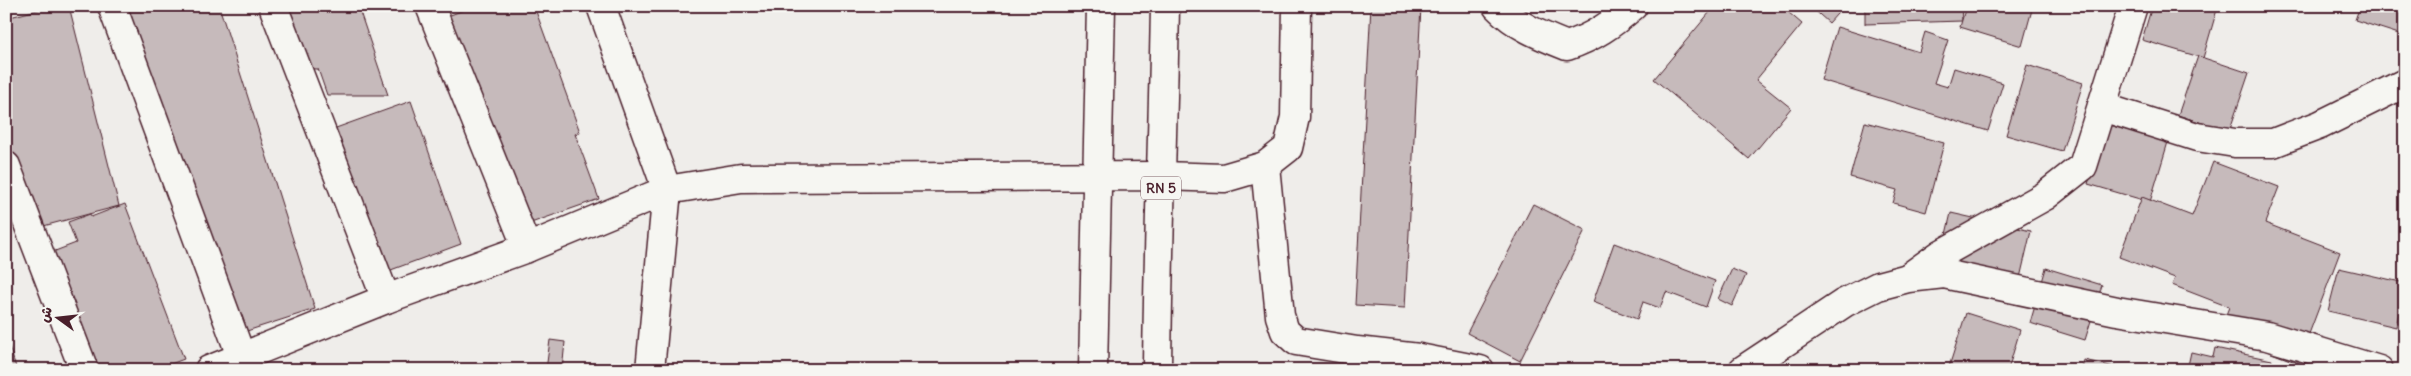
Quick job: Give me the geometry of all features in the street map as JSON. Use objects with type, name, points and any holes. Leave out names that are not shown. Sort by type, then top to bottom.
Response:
[{"type":"street","points":[[112,6],[241,356]]},
{"type":"street","points":[[272,6],[386,299]]},
{"type":"street","points":[[430,6],[527,248]]},
{"type":"street","points":[[601,6],[667,190],[650,370]]},
{"type":"street","points":[[1093,370],[1101,6]]},
{"type":"street","name":"RN 5","points":[[1157,370],[1158,227],[1162,176],[1165,6]]},
{"type":"street","points":[[209,370],[386,299],[527,248],[667,190],[741,178],[1162,176],[1224,178],[1264,166],[1288,148],[1295,117],[1297,6]]},
{"type":"street","points":[[1497,6],[1505,15],[1536,34],[1567,46],[1606,29],[1634,6]]},
{"type":"street","points":[[1908,278],[1941,254],[2010,217],[2070,177],[2083,166],[2134,6]]},
{"type":"street","points":[[2102,107],[2197,137],[2235,143],[2272,143],[2320,126],[2405,83]]},
{"type":"street","points":[[6,166],[16,222],[84,370]]},
{"type":"street","points":[[1264,166],[1280,316],[1284,331],[1296,341],[1441,366],[1480,370]]},
{"type":"street","points":[[1743,370],[1844,303],[1878,286],[1908,278],[1944,274],[2117,311],[2267,336],[2379,370]]},
{"type":"building","points":[[53,6],[69,6],[119,206],[17,233],[6,191],[6,18]]},
{"type":"building","points":[[117,6],[219,6],[315,309],[222,339]]},
{"type":"building","points":[[266,6],[358,6],[388,95],[327,95],[318,69],[287,68]]},
{"type":"building","points":[[469,6],[534,6],[580,132],[575,134],[599,199],[511,230],[432,22],[469,8]]},
{"type":"building","points":[[1371,6],[1421,6],[1405,308],[1355,305]]},
{"type":"building","points":[[1715,6],[1781,6],[1802,24],[1756,80],[1791,108],[1749,159],[1654,79]]},
{"type":"building","points":[[1810,6],[1844,6],[1829,23]]},
{"type":"building","points":[[1865,6],[1961,6],[1962,21],[1865,24]]},
{"type":"building","points":[[1966,6],[2033,6],[2022,46],[1960,27]]},
{"type":"building","points":[[2152,6],[2218,6],[2203,58],[2142,40]]},
{"type":"building","points":[[2360,6],[2405,6],[2405,36],[2355,20]]},
{"type":"building","points":[[1837,27],[1919,52],[1925,32],[1948,40],[1934,83],[1948,87],[1954,68],[2003,83],[1988,131],[1821,80]]},
{"type":"building","points":[[2198,56],[2249,73],[2229,132],[2178,115]]},
{"type":"building","points":[[2027,65],[2083,83],[2062,151],[2006,135]]},
{"type":"building","points":[[411,101],[461,244],[372,277],[322,133]]},
{"type":"building","points":[[1865,122],[1944,143],[1926,212],[1893,203],[1897,190],[1850,177]]},
{"type":"building","points":[[2106,124],[2168,142],[2150,202],[2088,184]]},
{"type":"building","points":[[2213,162],[2279,187],[2265,223],[2340,252],[2298,363],[2219,333],[2229,307],[2172,285],[2175,278],[2119,257],[2142,197],[2192,216]]},
{"type":"building","points":[[125,204],[184,359],[155,370],[95,370],[50,253],[76,243],[68,222],[90,214],[91,217]]},
{"type":"building","points":[[1533,204],[1585,230],[1520,361],[1467,333]]},
{"type":"building","points":[[1951,213],[2031,231],[2016,295],[1936,277]]},
{"type":"building","points":[[1614,243],[1715,281],[1706,307],[1666,292],[1660,308],[1643,302],[1637,319],[1593,302]]},
{"type":"building","points":[[2046,268],[2102,285],[2085,340],[2030,323]]},
{"type":"building","points":[[2339,268],[2405,283],[2396,327],[2328,311]]},
{"type":"building","points":[[1732,269],[1746,275],[1732,306],[1718,299]]},
{"type":"building","points":[[1966,313],[2020,330],[2008,370],[1948,370]]},
{"type":"building","points":[[6,337],[17,370],[6,370]]},
{"type":"building","points":[[550,340],[565,342],[562,370],[546,370]]},
{"type":"building","points":[[2215,348],[2272,360],[2270,370],[2187,370],[2191,352],[2213,357]]},
{"type":"building","points":[[2084,360],[2128,370],[2082,370]]},
{"type":"building","points":[[490,364],[536,370],[489,370]]}]
